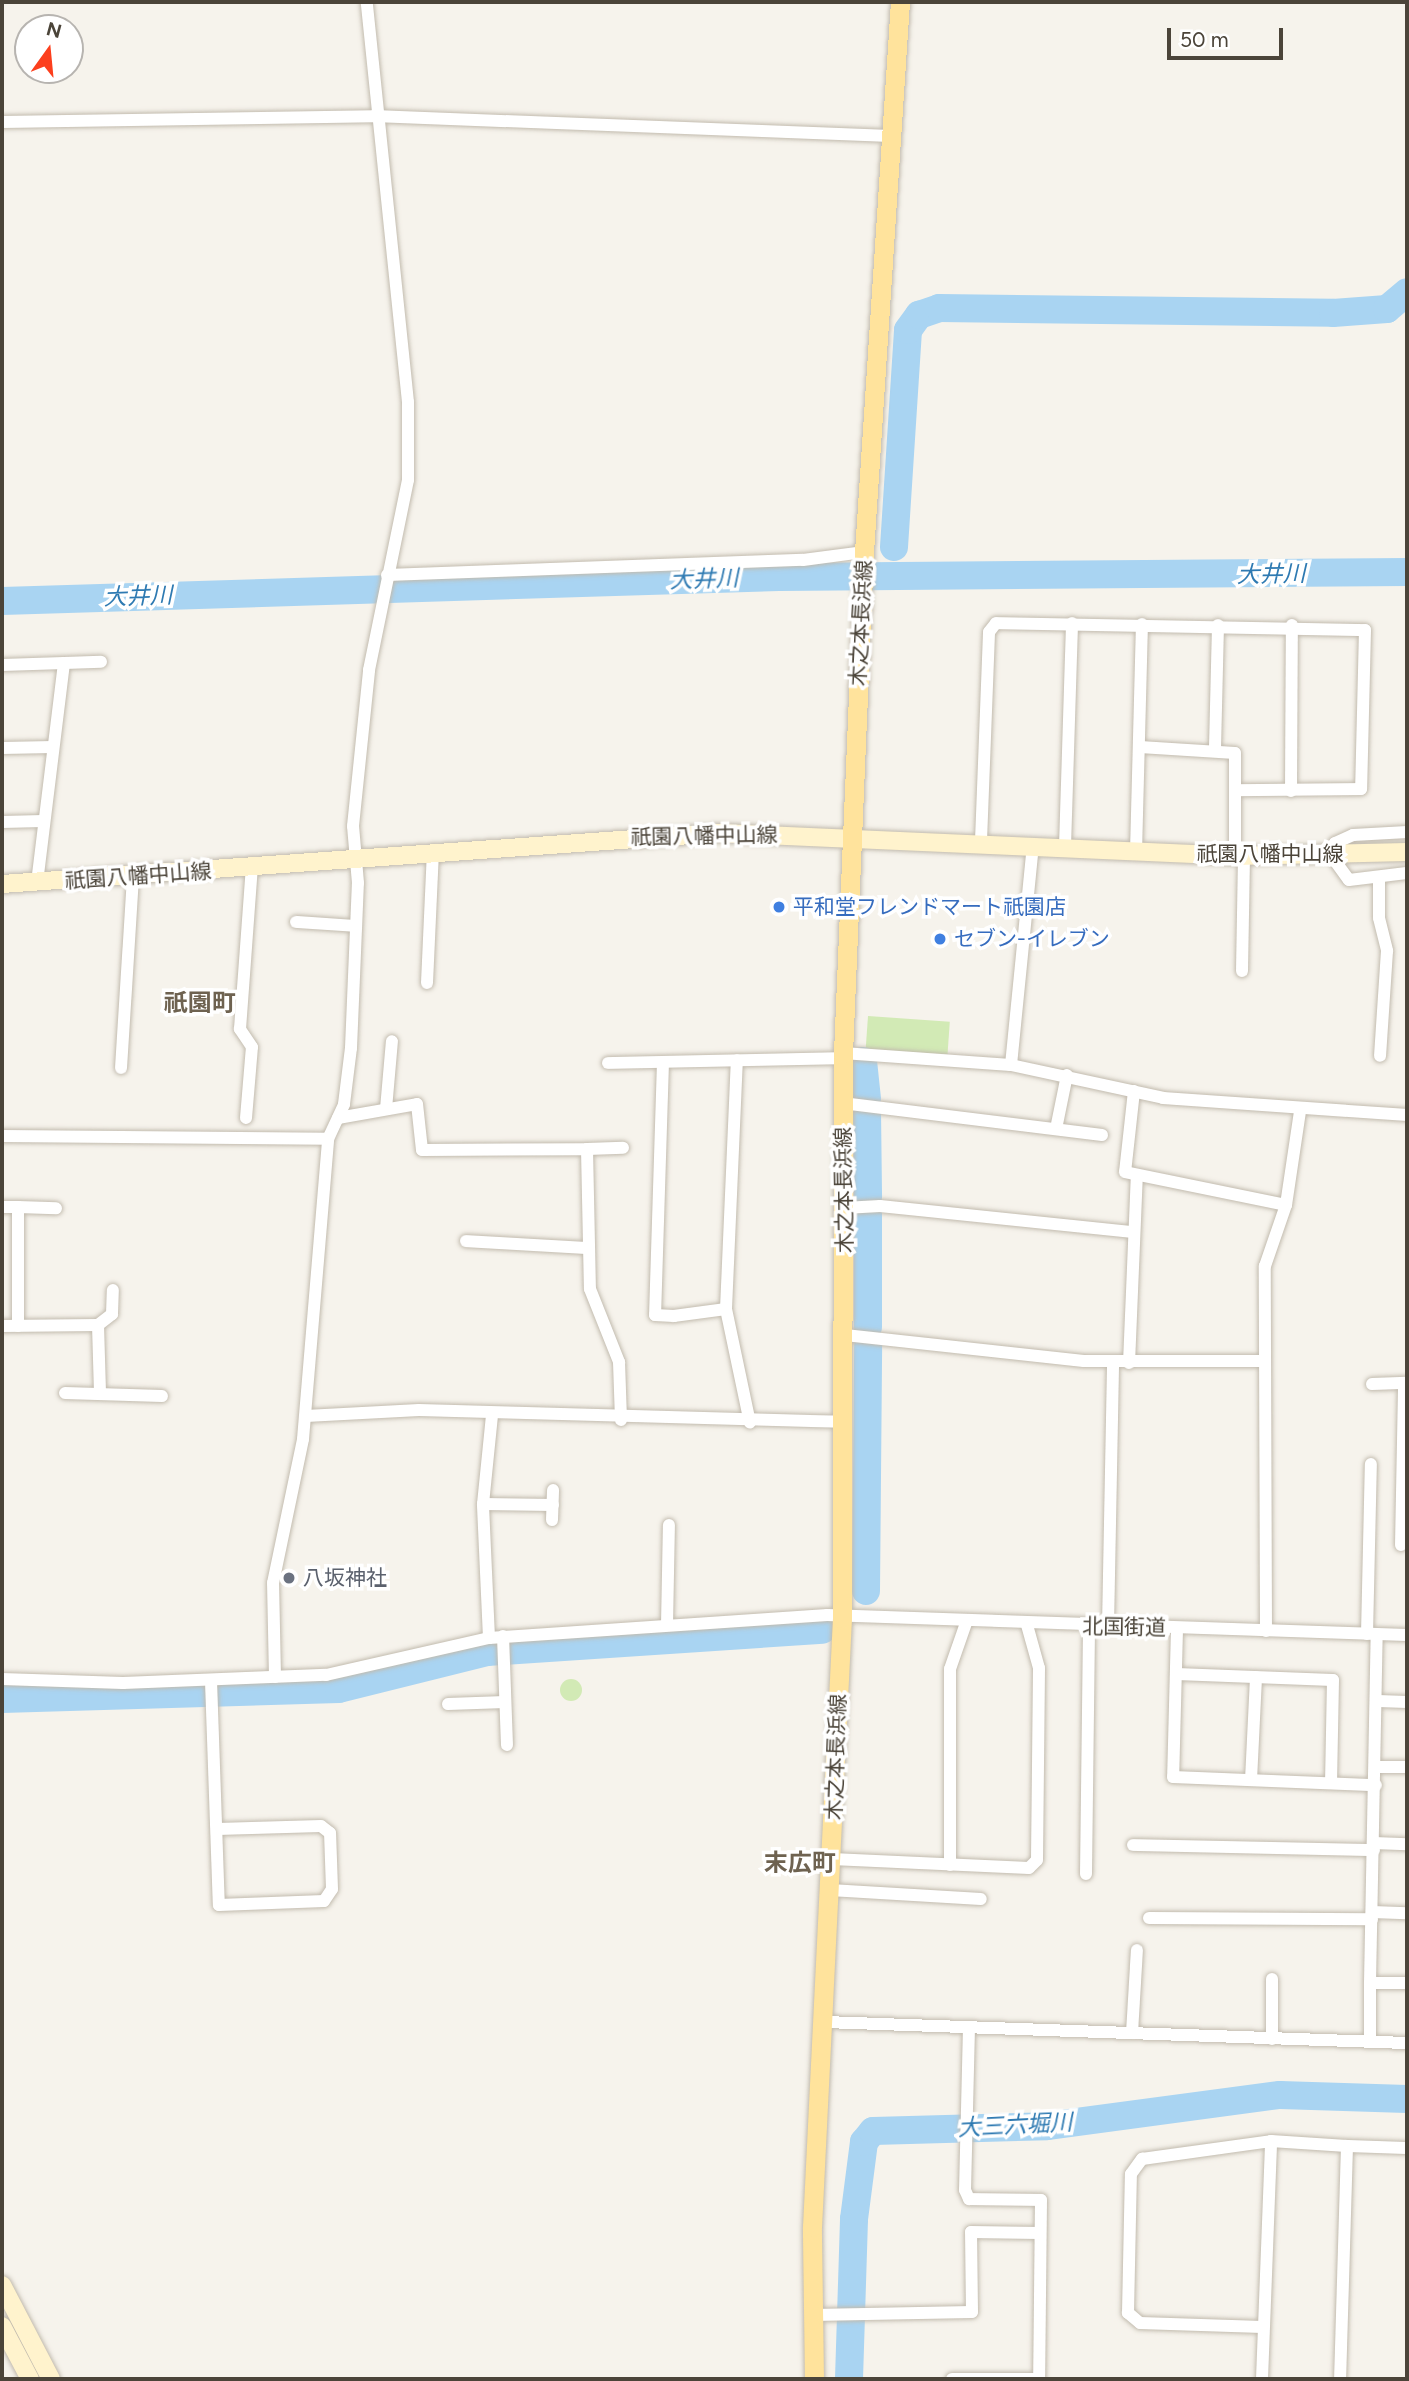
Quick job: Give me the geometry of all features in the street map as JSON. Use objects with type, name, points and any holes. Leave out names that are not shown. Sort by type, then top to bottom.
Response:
[{"type":"main road","name":"木之本長浜線","points":[[814,2379],[813,2315],[842,1618],[845,1335],[843,1056],[864,555],[900,2]]},
{"type":"main road","name":"祇園八幡中山線","points":[[2,884],[133,877],[719,833],[981,841],[1240,856],[1407,852]]},
{"type":"main road","points":[[2,2285],[51,2379]]},
{"type":"main road","points":[[2,2326],[30,2379]]},
{"type":"street","points":[[275,1677],[273,1583],[306,1416],[328,1139],[338,1118],[351,1048],[358,859],[354,826],[381,601],[408,480],[408,402],[374,116],[367,2]]},
{"type":"street","points":[[2,122],[374,116],[891,136]]},
{"type":"street","points":[[386,577],[803,560],[864,555]]},
{"type":"street","points":[[1065,846],[1072,623]]},
{"type":"street","points":[[981,841],[990,628],[1072,623],[1355,625],[1368,636],[1363,786],[1238,790]]},
{"type":"street","points":[[1136,852],[1142,624]]},
{"type":"street","points":[[1215,748],[1218,625]]},
{"type":"street","points":[[1291,790],[1292,625]]},
{"type":"street","points":[[2,665],[101,662]]},
{"type":"street","points":[[37,883],[64,663]]},
{"type":"street","points":[[2,748],[53,747]]},
{"type":"street","points":[[1140,747],[1215,748],[1237,755],[1242,971]]},
{"type":"street","points":[[2,822],[43,821]]},
{"type":"street","points":[[1407,832],[1353,835],[1335,843],[1330,854],[1349,880],[1407,873]]},
{"type":"street","points":[[1011,1065],[1033,845]]},
{"type":"street","points":[[427,983],[433,853]]},
{"type":"street","points":[[246,1118],[251,1047],[240,1030],[252,867]]},
{"type":"street","points":[[121,1068],[133,877]]},
{"type":"street","points":[[1379,878],[1378,918],[1387,951],[1380,1056]]},
{"type":"street","points":[[296,922],[356,926]]},
{"type":"street","points":[[386,1109],[392,1041]]},
{"type":"street","points":[[608,1063],[843,1056],[1011,1065],[1134,1091],[1300,1111],[1407,1115]]},
{"type":"street","points":[[737,1060],[726,1309],[750,1423]]},
{"type":"street","points":[[663,1062],[655,1315],[726,1309]]},
{"type":"street","points":[[1056,1129],[1067,1076]]},
{"type":"street","points":[[1134,1091],[1125,1172],[1286,1205]]},
{"type":"street","points":[[842,1103],[1102,1135]]},
{"type":"street","points":[[338,1118],[417,1104],[422,1150],[623,1147]]},
{"type":"street","points":[[1266,1631],[1265,1266],[1286,1205],[1300,1111]]},
{"type":"street","points":[[2,1136],[328,1139]]},
{"type":"street","points":[[587,1149],[590,1289],[619,1362],[621,1420]]},
{"type":"street","points":[[1129,1363],[1131,1232],[1137,1175]]},
{"type":"street","points":[[844,1208],[880,1206],[1131,1232]]},
{"type":"street","points":[[2,1208],[56,1208]]},
{"type":"street","points":[[18,1208],[18,1326]]},
{"type":"street","points":[[466,1241],[589,1248]]},
{"type":"street","points":[[2,1326],[99,1325],[112,1314],[113,1290]]},
{"type":"street","points":[[99,1325],[100,1392]]},
{"type":"street","points":[[845,1335],[1129,1363],[1265,1361]]},
{"type":"street","points":[[1108,1627],[1113,1362]]},
{"type":"street","points":[[1372,1384],[1406,1383],[1401,1545]]},
{"type":"street","points":[[65,1393],[162,1396]]},
{"type":"street","points":[[306,1416],[419,1410],[492,1416],[621,1420],[844,1422]]},
{"type":"street","points":[[489,1637],[483,1504],[492,1416]]},
{"type":"street","points":[[1370,2042],[1378,1702],[1372,1634],[1371,1464]]},
{"type":"street","points":[[552,1520],[553,1490]]},
{"type":"street","points":[[483,1504],[553,1505]]},
{"type":"street","points":[[667,1625],[669,1525]]},
{"type":"street","name":"北国街道","points":[[2,1679],[211,1684],[363,1670],[489,1637],[503,1639],[667,1625],[842,1618],[1407,1635]]},
{"type":"street","points":[[950,1865],[950,1669],[966,1623]]},
{"type":"street","points":[[832,1858],[1029,1868],[1037,1860],[1040,1668],[1027,1625]]},
{"type":"street","points":[[1086,1874],[1089,1626]]},
{"type":"street","points":[[1177,1629],[1173,1777],[1376,1785]]},
{"type":"street","points":[[503,1639],[507,1745]]},
{"type":"street","points":[[1176,1674],[1333,1680],[1331,1783]]},
{"type":"street","points":[[1251,1780],[1256,1677]]},
{"type":"street","points":[[211,1684],[212,1702],[216,1829],[219,1905],[324,1901],[332,1889],[330,1833],[321,1826],[216,1829]]},
{"type":"street","points":[[448,1704],[505,1702]]},
{"type":"street","points":[[1378,1702],[1407,1702]]},
{"type":"street","points":[[1377,1767],[1407,1767]]},
{"type":"street","points":[[1133,1845],[1407,1844]]},
{"type":"street","points":[[830,1891],[981,1899]]},
{"type":"street","points":[[1149,1918],[1372,1916],[1407,1913]]},
{"type":"street","points":[[1132,2033],[1138,1950]]},
{"type":"street","points":[[1272,1979],[1272,2039]]},
{"type":"street","points":[[1370,1983],[1407,1983]]},
{"type":"street","points":[[825,2022],[1407,2043]]},
{"type":"street","points":[[952,2379],[1038,2379],[1041,2200],[969,2199],[965,2128],[969,2027]]},
{"type":"street","points":[[1262,2379],[1271,2141]]},
{"type":"street","points":[[1262,2327],[1140,2323],[1128,2313],[1131,2174],[1142,2159],[1271,2141],[1407,2148]]},
{"type":"street","points":[[1340,2379],[1347,2146]]},
{"type":"street","points":[[813,2315],[972,2312],[971,2232],[1040,2234]]},
{"type":"green space","points":[[868,1016],[950,1022],[947,1055],[866,1049]]},
{"type":"green space","points":[[571,1679],[579,1682],[582,1690],[579,1698],[571,1701],[563,1698],[560,1690],[563,1682]]},
{"type":"waterway","points":[[894,547],[908,330],[919,315],[939,308],[1333,313],[1387,309],[1407,292]]},
{"type":"waterway","name":"大井川","points":[[2,601],[779,577],[1407,572]]},
{"type":"waterway","points":[[863,1061],[867,1099]]},
{"type":"waterway","points":[[867,1111],[868,1197]]},
{"type":"waterway","points":[[868,1213],[868,1327]]},
{"type":"waterway","points":[[866,1591],[868,1345]]},
{"type":"waterway","points":[[2,1699],[339,1689],[487,1652],[822,1630]]},
{"type":"waterway","name":"大三六堀川","points":[[849,2379],[854,2219],[864,2142],[873,2131],[1047,2126],[1280,2095],[1407,2099]]},
{"type":"place","name":"平和堂フレンドマート祇園店","points":[[779,907]]},
{"type":"place","name":"セブン-イレブン","points":[[940,939]]},
{"type":"place","name":"八坂神社","points":[[289,1578]]},
{"type":"district","name":"祇園町","points":[[200,1003]]},
{"type":"district","name":"末広町","points":[[800,1863]]}]
